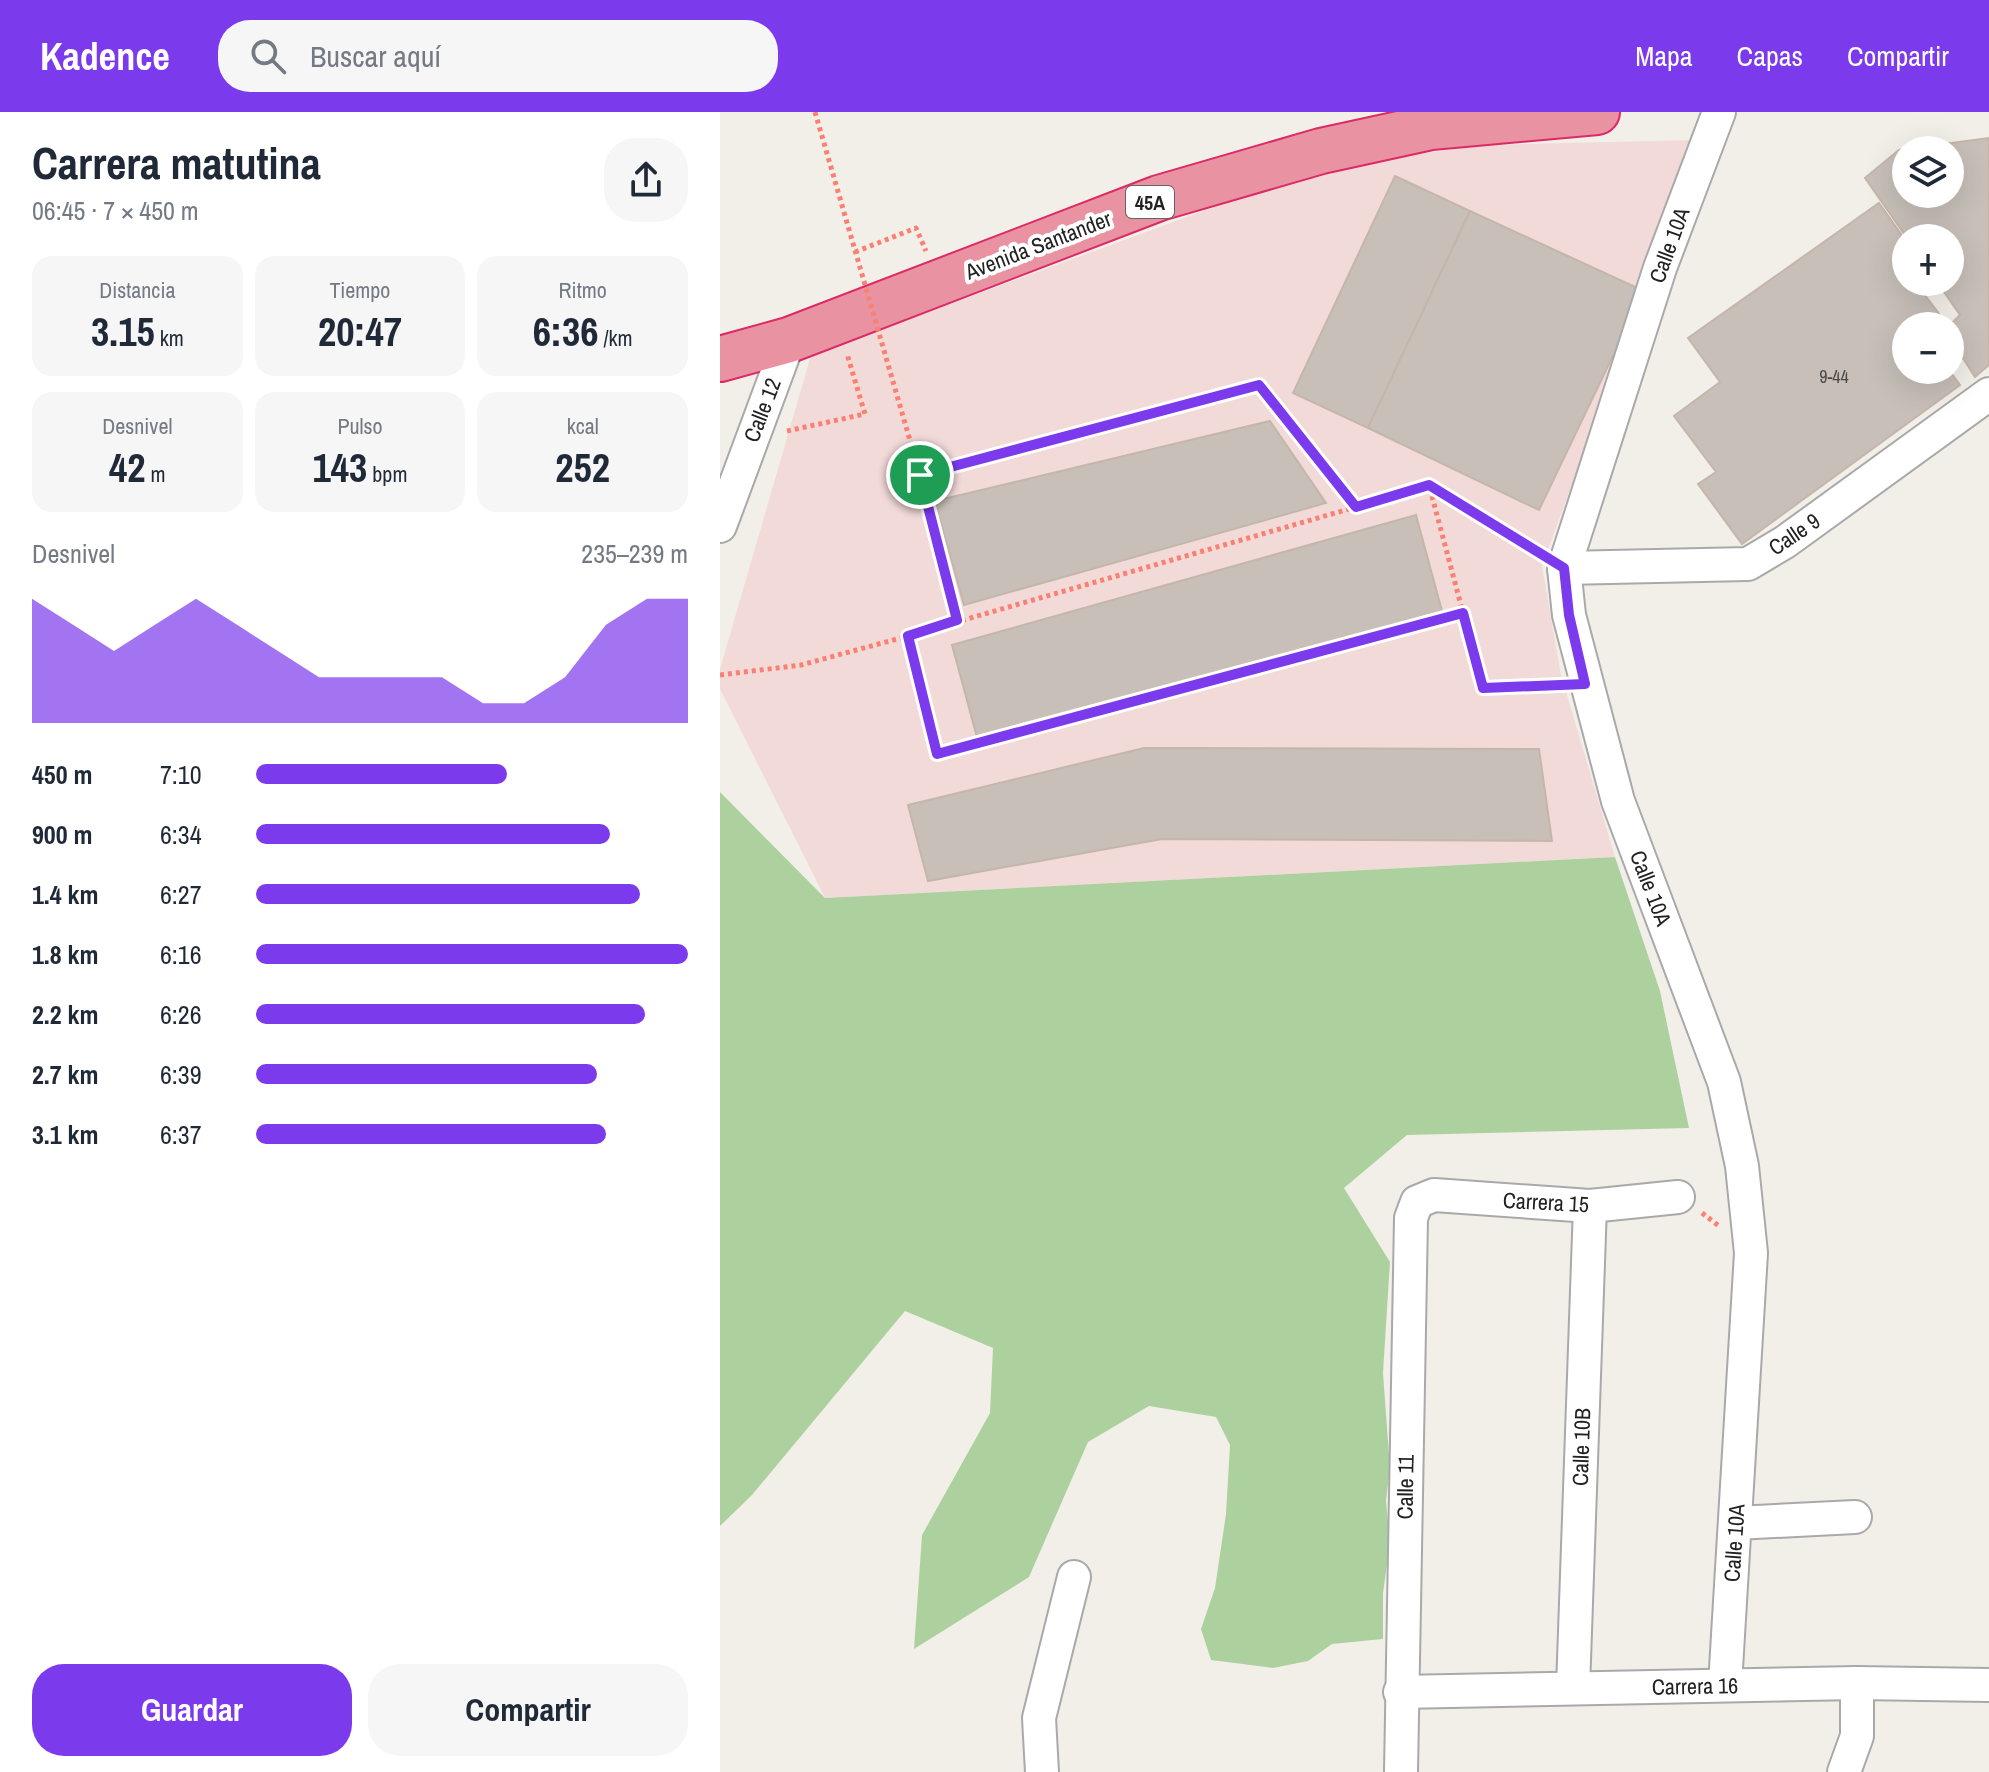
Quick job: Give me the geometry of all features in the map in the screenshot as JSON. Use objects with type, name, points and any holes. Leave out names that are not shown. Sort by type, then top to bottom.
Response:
[{"type":"highway","name":"Avenida Santander","points":[[720,359],[789,340],[1159,198],[1321,151],[1431,127],[1597,112]]},
{"type":"street","name":"Calle 10A","points":[[1719,112],[1660,268],[1564,568],[1569,615],[1618,801],[1724,1082],[1742,1166],[1751,1253],[1725,1685]]},
{"type":"street","name":"Calle 12","points":[[720,526],[736,442],[789,340]]},
{"type":"street","name":"Calle 9","points":[[1564,568],[1748,564],[1785,542],[1989,394]]},
{"type":"street","name":"Carrera 15","points":[[1417,1202],[1434,1195],[1590,1206],[1678,1197]]},
{"type":"street","name":"Calle 11","points":[[1401,1772],[1400,1692],[1411,1218],[1417,1202]]},
{"type":"street","name":"Calle 10B","points":[[1573,1688],[1590,1206]]},
{"type":"street","points":[[1736,1523],[1855,1517]]},
{"type":"street","points":[[1042,1772],[1039,1718],[1074,1577]]},
{"type":"street","points":[[1844,1772],[1857,1736],[1857,1683]]},
{"type":"street","name":"Carrera 16","points":[[1400,1692],[1857,1683],[1989,1685]]},
{"type":"path","points":[[815,112],[920,475],[957,620]]},
{"type":"path","points":[[855,252],[916,228],[939,282]]},
{"type":"path","points":[[868,339],[879,336]]},
{"type":"path","points":[[736,442],[865,414],[845,347]]},
{"type":"path","points":[[920,475],[1259,385],[1356,507]]},
{"type":"path","points":[[1429,485],[1483,688],[1585,684]]},
{"type":"path","points":[[720,675],[801,665],[1429,485],[1564,568]]},
{"type":"path","points":[[908,636],[937,754],[1463,613]]},
{"type":"shaded area","points":[[1698,140],[1542,566],[1561,675],[1615,857],[825,898],[720,689],[720,669],[811,355],[1323,167],[1484,145]]},
{"type":"green space","points":[[720,792],[825,898],[1615,857],[1660,991],[1689,1128],[1407,1135],[1344,1188],[1390,1262],[1383,1373],[1390,1468],[1386,1501],[1390,1543],[1383,1593],[1383,1639],[1332,1644],[1308,1661],[1273,1668],[1211,1660],[1201,1629],[1215,1588],[1226,1514],[1230,1445],[1216,1417],[1149,1406],[1088,1442],[1029,1577],[914,1649],[922,1535],[990,1413],[993,1348],[905,1311],[752,1495],[720,1526]]},
{"type":"building","points":[[1989,138],[1989,365],[1975,377],[1964,360],[1964,312],[1958,312],[1947,296],[1964,296],[1964,224],[1897,224],[1865,178],[1892,156],[1892,208],[1964,208],[1964,141]]},
{"type":"building","points":[[1395,176],[1470,211],[1368,428],[1293,393]]},
{"type":"building","points":[[1879,203],[1894,224],[1892,296],[1926,296],[1938,312],[1892,312],[1892,384],[1960,385],[1742,544],[1698,484],[1716,472],[1674,416],[1720,382],[1688,338]]},
{"type":"building","points":[[1470,211],[1644,291],[1539,510],[1368,428]]},
{"type":"building","points":[[1270,421],[1326,503],[964,605],[935,501]]},
{"type":"building","points":[[1416,515],[1442,611],[978,741],[952,645]]},
{"type":"building","points":[[1144,748],[1539,749],[1552,841],[1162,839],[928,881],[908,805]]},
{"type":"route","points":[[1259,385],[1356,507],[1429,485],[1564,568],[1569,615],[1585,684],[1483,688],[1463,613],[937,754],[908,636],[957,620],[920,475],[1259,385]]}]
